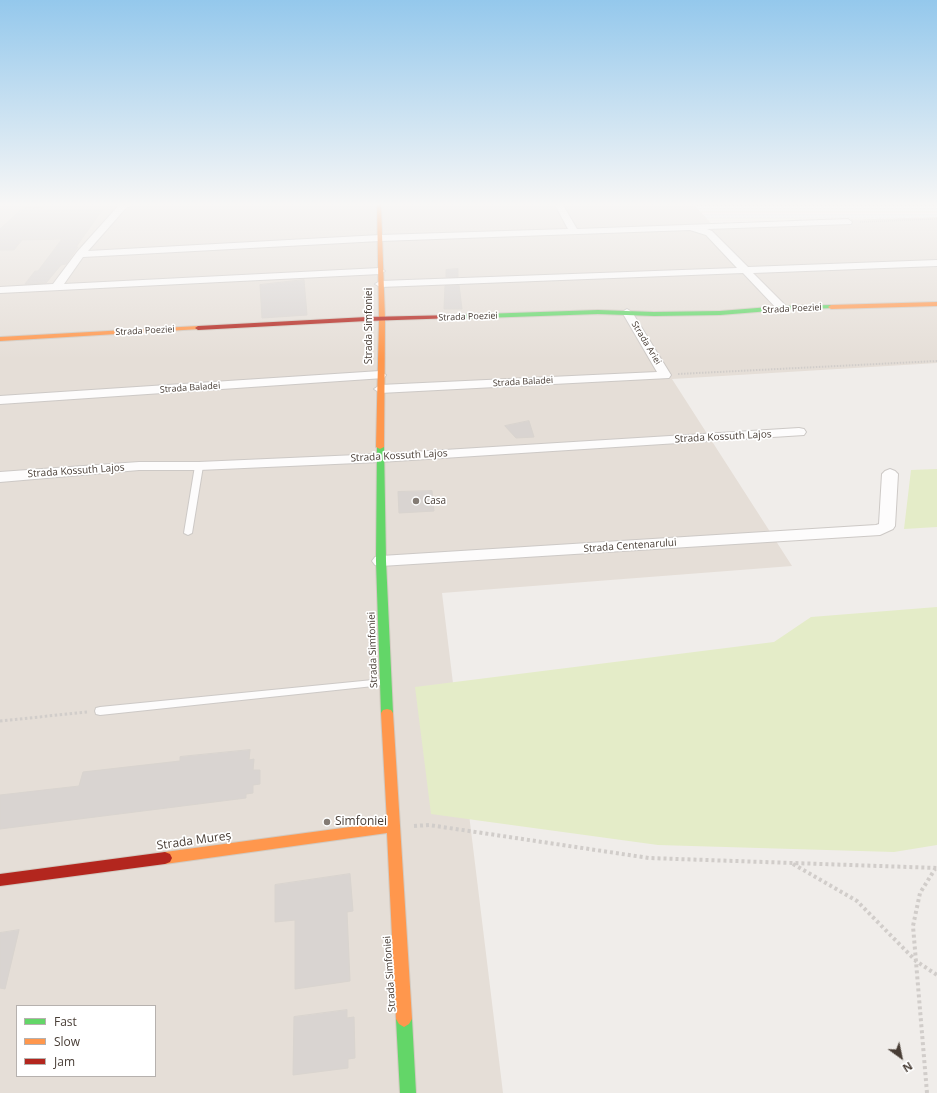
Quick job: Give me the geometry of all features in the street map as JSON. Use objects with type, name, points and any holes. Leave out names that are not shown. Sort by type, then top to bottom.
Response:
[{"type":"street","points":[[56,288],[79,256]]},
{"type":"street","name":"Strada Simfoniei","points":[[380,256],[382,319],[380,375],[381,561],[392,828],[408,1093]]},
{"type":"street","points":[[731,256],[782,308]]},
{"type":"street","points":[[380,284],[937,263]]},
{"type":"street","points":[[0,290],[380,271]]},
{"type":"street","name":"Strada Poeziei","points":[[0,339],[382,319],[627,312],[654,314],[713,313],[782,308],[937,304]]},
{"type":"street","name":"Strada Ariei","points":[[627,312],[665,375]]},
{"type":"street","name":"Strada Baladei","points":[[0,400],[380,375]]},
{"type":"street","name":"Strada Baladei","points":[[380,389],[665,375]]},
{"type":"street","name":"Strada Kossuth Lajos","points":[[0,477],[139,466],[199,466],[380,458],[799,432]]},
{"type":"street","name":"Strada Centenarului","points":[[381,561],[880,530],[887,526],[890,474]]},
{"type":"street","name":"Strada Mureș","points":[[0,880],[392,828]]},
{"type":"lane","points":[[188,533],[199,466]]},
{"type":"lane","points":[[100,711],[386,681]]},
{"type":"path","points":[[665,375],[937,361]]},
{"type":"path","points":[[0,722],[100,711]]},
{"type":"path","points":[[392,828],[429,825],[648,858],[936,868]]},
{"type":"path","points":[[791,863],[857,902],[916,961],[937,975]]},
{"type":"path","points":[[927,1093],[913,926],[920,893],[936,868]]},
{"type":"shaded area","points":[[0,256],[937,256],[937,363],[672,379],[792,566],[442,593],[503,1093],[0,1093]]},
{"type":"green space","points":[[937,469],[937,527],[904,529],[911,470]]},
{"type":"green space","points":[[937,607],[937,845],[894,852],[658,845],[431,814],[415,687],[774,642],[811,617]]},
{"type":"building","points":[[49,256],[72,256],[66,264],[61,265],[46,283],[25,284],[35,271],[38,271]]},
{"type":"building","points":[[458,269],[458,277],[446,277],[446,270]]},
{"type":"building","points":[[304,280],[307,315],[262,318],[260,285]]},
{"type":"building","points":[[459,285],[462,309],[444,309],[445,286]]},
{"type":"building","points":[[529,421],[534,437],[516,438],[505,426]]},
{"type":"building","name":"Casa","points":[[432,491],[434,511],[399,513],[398,492]]},
{"type":"building","points":[[250,750],[249,760],[254,759],[253,770],[260,770],[260,784],[253,785],[253,793],[246,794],[246,798],[0,829],[0,795],[79,786],[83,772],[180,761],[180,757]]},
{"type":"building","points":[[350,874],[353,911],[347,912],[350,981],[295,989],[295,920],[275,922],[275,885]]},
{"type":"building","points":[[19,930],[5,989],[0,988],[0,933]]},
{"type":"building","points":[[347,1010],[347,1018],[354,1017],[355,1058],[348,1059],[348,1068],[293,1075],[294,1017]]},
{"type":"traffic: fast","points":[[454,317],[598,312],[654,314],[720,313],[782,308],[831,307]]},
{"type":"traffic: fast","points":[[380,447],[381,561],[387,713]]},
{"type":"traffic: fast","points":[[404,1019],[408,1093]]},
{"type":"traffic: slow","points":[[380,256],[382,319],[380,447]]},
{"type":"traffic: slow","points":[[831,307],[937,304]]},
{"type":"traffic: slow","points":[[0,339],[198,328]]},
{"type":"traffic: slow","points":[[387,713],[404,1019]]},
{"type":"traffic: slow","points":[[165,858],[392,827]]},
{"type":"traffic: jam","points":[[198,328],[367,319],[454,317]]},
{"type":"traffic: jam","points":[[0,880],[165,858]]},
{"type":"place","name":"Casa","points":[[416,501]]},
{"type":"place","name":"Simfoniei","points":[[327,822]]}]
